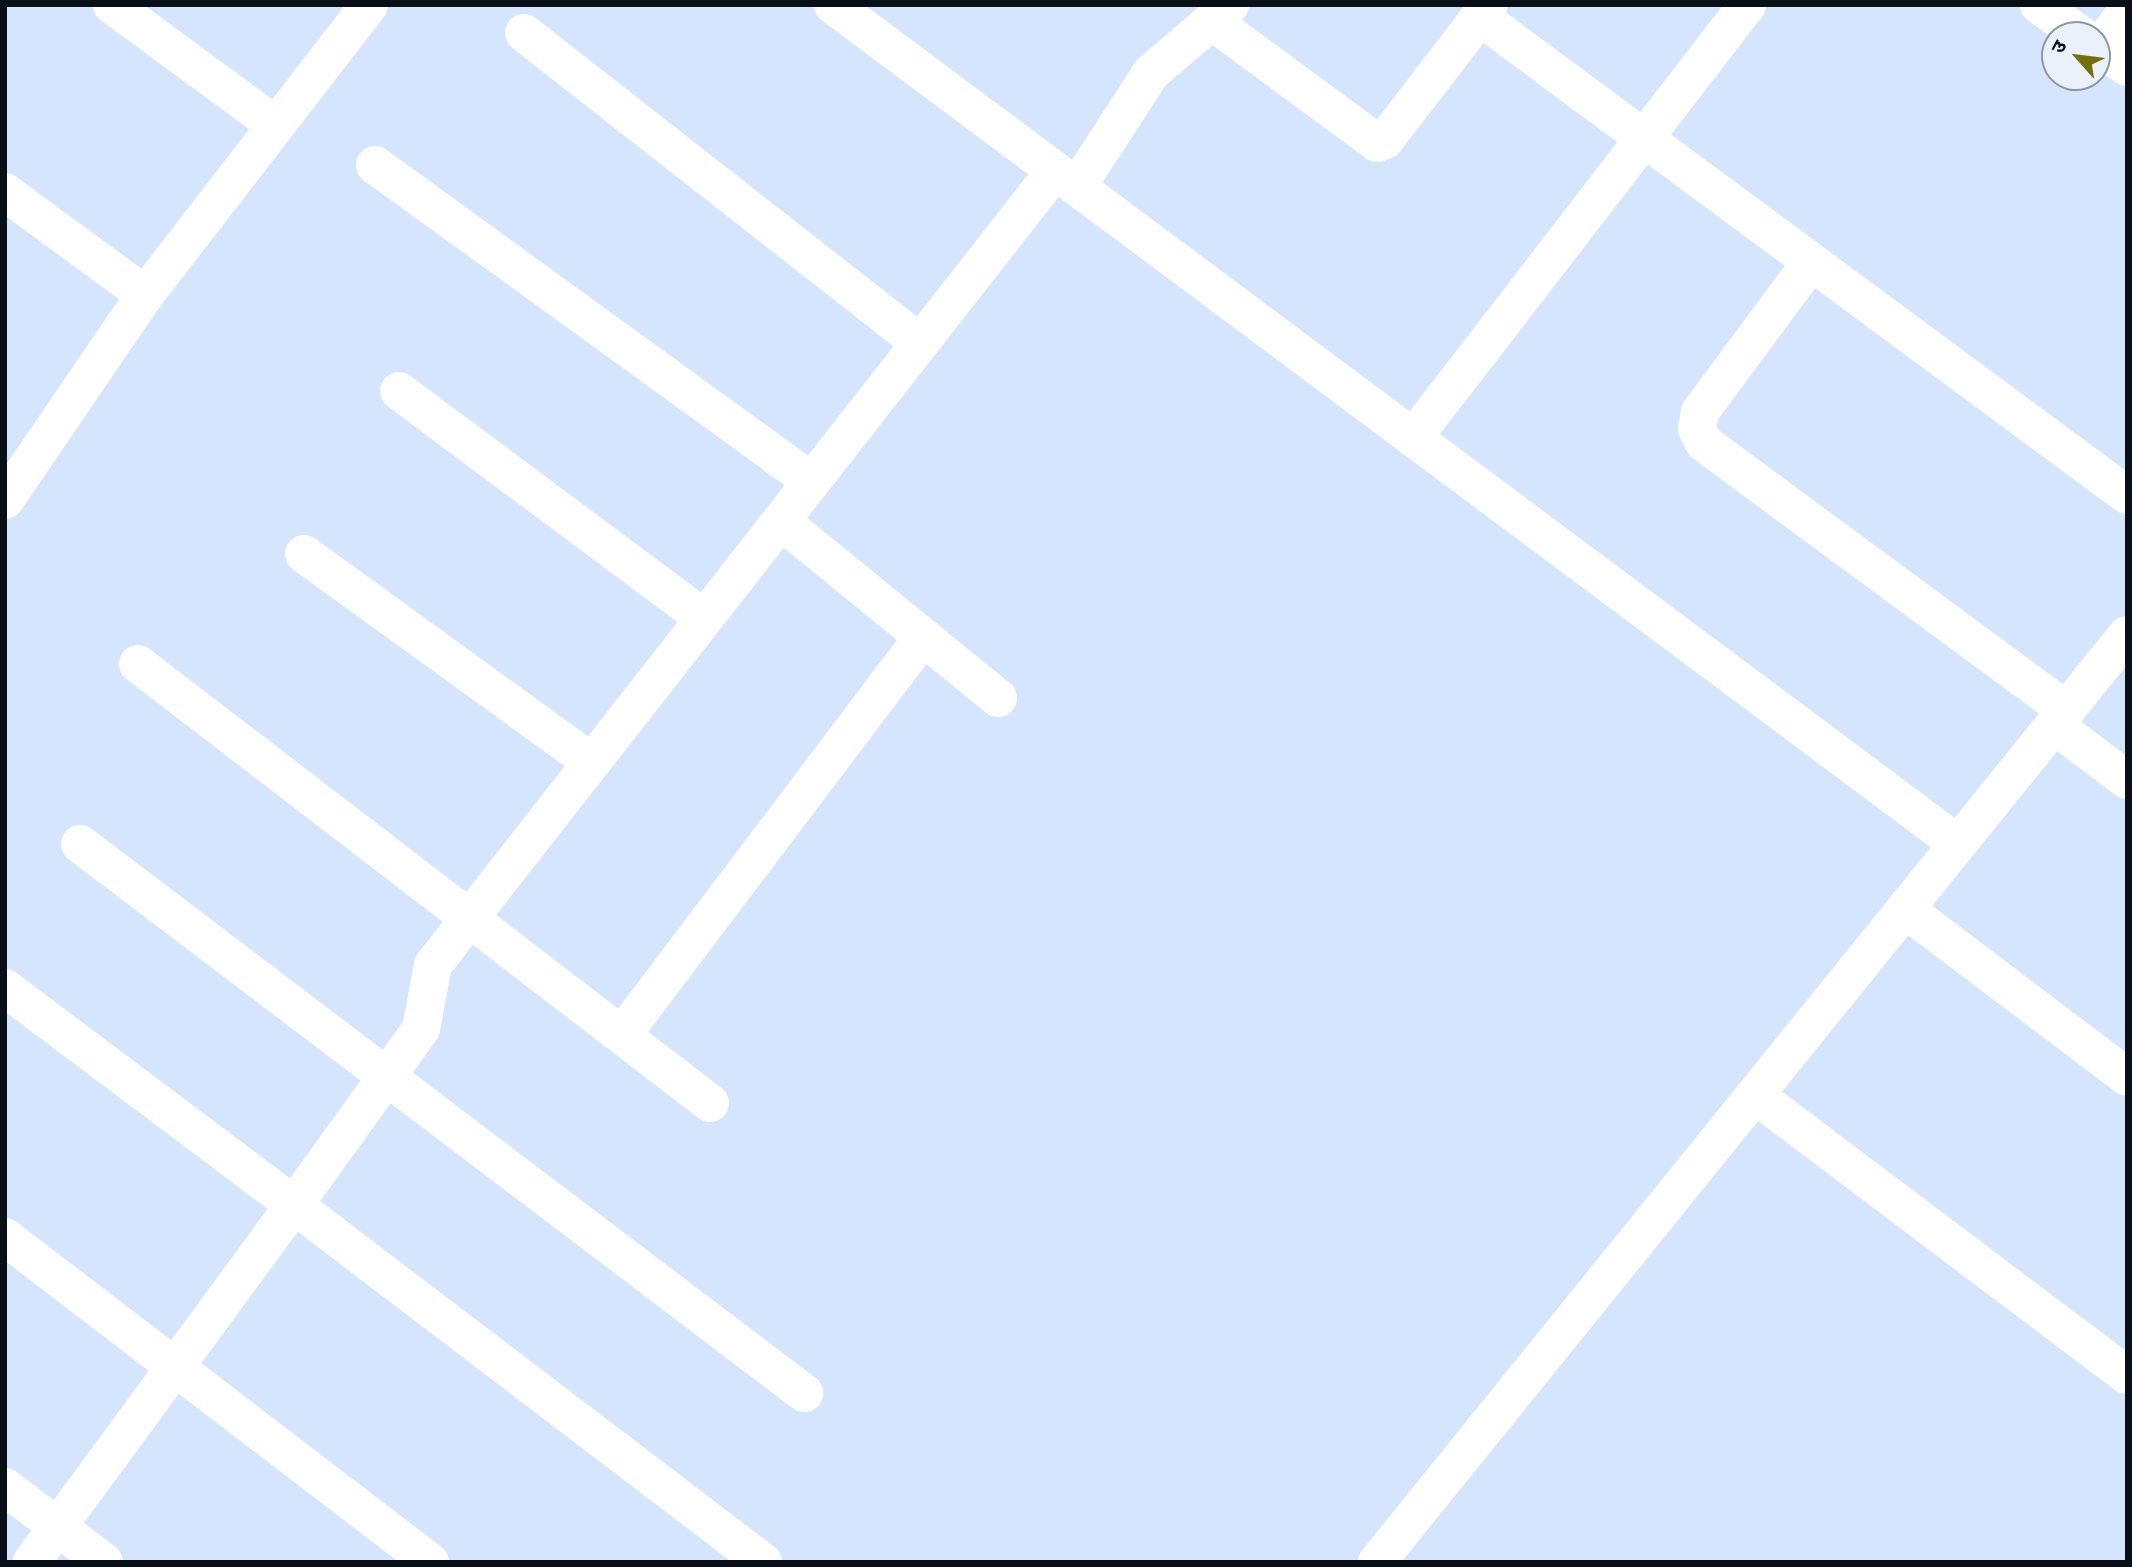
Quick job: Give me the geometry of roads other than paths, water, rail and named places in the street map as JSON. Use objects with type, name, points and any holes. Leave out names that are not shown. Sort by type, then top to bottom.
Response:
[{"type":"street","points":[[112,5],[274,124]]},
{"type":"street","points":[[9,487],[145,295],[274,124],[369,5]]},
{"type":"street","points":[[833,5],[1958,844]]},
{"type":"street","points":[[1413,438],[1646,140],[1747,5]]},
{"type":"street","points":[[2039,5],[2062,21]]},
{"type":"street","points":[[32,1562],[390,1075],[421,1029],[433,965],[469,918],[920,343],[1066,179],[1145,80],[1221,14],[1377,143],[1385,140],[1484,11],[1646,140],[2127,495]]},
{"type":"street","points":[[2111,34],[2127,11]]},
{"type":"street","points":[[524,33],[920,343]]},
{"type":"street","points":[[375,164],[811,481]]},
{"type":"street","points":[[5,192],[145,295]]},
{"type":"street","points":[[1811,262],[1700,412],[1697,429],[1704,443],[2060,717],[2127,780]]},
{"type":"street","points":[[399,391],[704,618]]},
{"type":"street","points":[[781,521],[998,698]]},
{"type":"street","points":[[304,554],[591,762]]},
{"type":"street","points":[[1377,1562],[2127,635]]},
{"type":"street","points":[[622,1035],[923,636]]},
{"type":"street","points":[[138,664],[710,1103]]},
{"type":"street","points":[[80,844],[390,1075],[804,1394]]},
{"type":"street","points":[[1905,909],[2127,1077]]},
{"type":"street","points":[[5,988],[763,1562]]},
{"type":"street","points":[[1755,1095],[2126,1375]]},
{"type":"street","points":[[5,1237],[430,1562]]},
{"type":"street","points":[[5,1487],[104,1562]]}]
